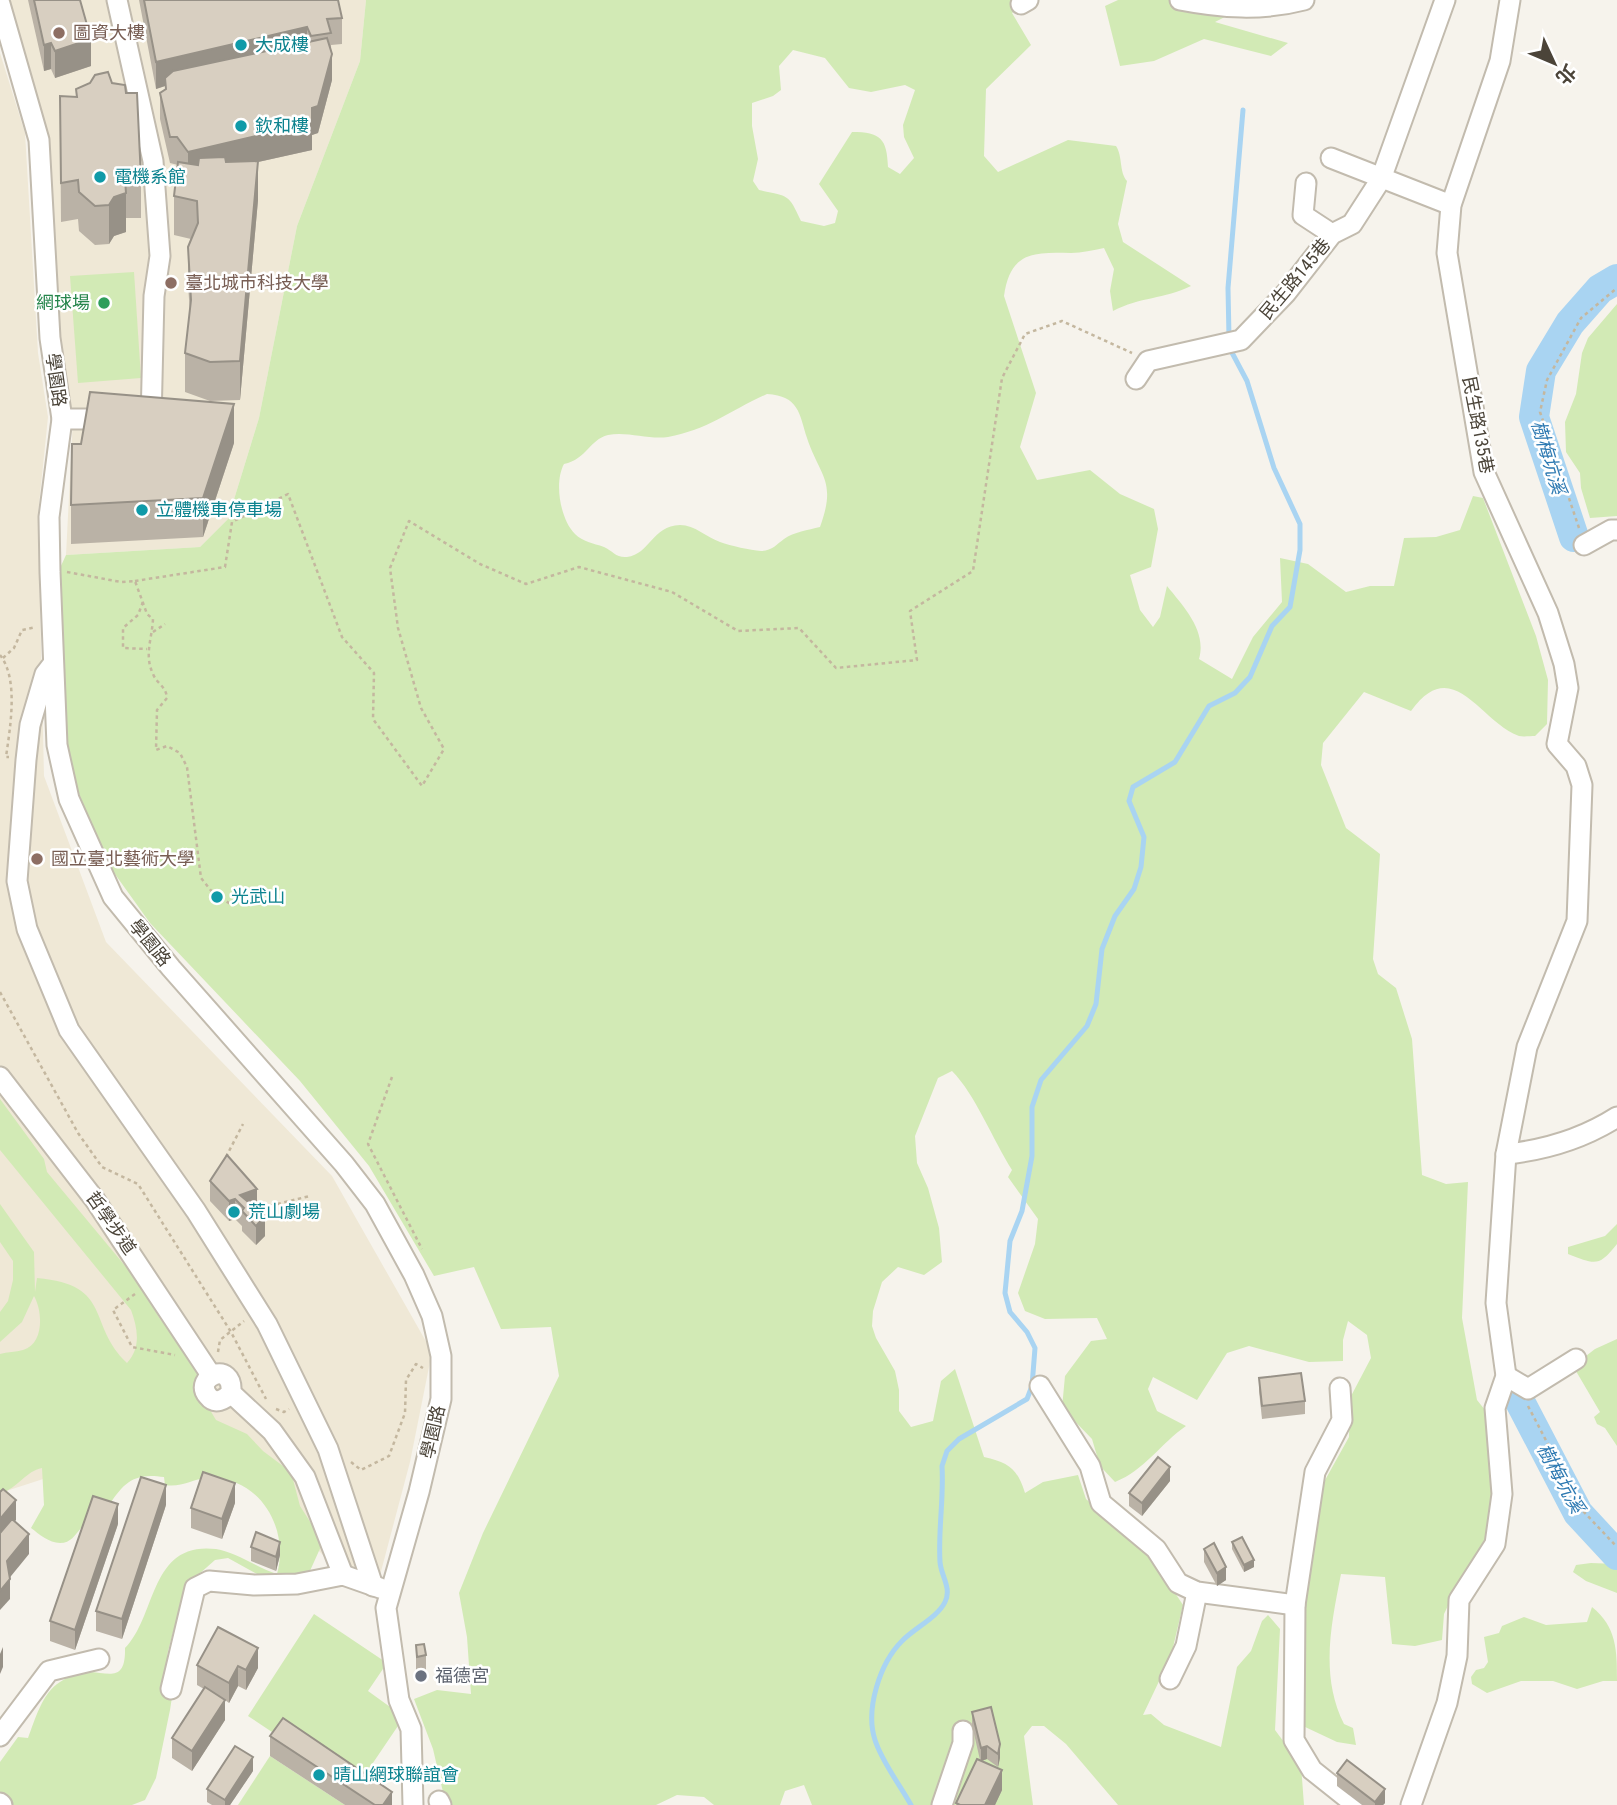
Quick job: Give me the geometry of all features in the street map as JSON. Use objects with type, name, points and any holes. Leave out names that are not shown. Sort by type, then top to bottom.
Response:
[{"type":"street","points":[[62,419],[152,421],[154,296],[160,256],[154,175],[117,0]]},
{"type":"street","points":[[1180,0],[1209,6],[1274,8],[1304,0]]},
{"type":"street","name":"民生路145巷","points":[[1148,361],[1241,340],[1286,293],[1332,234],[1352,224],[1381,179],[1445,0]]},
{"type":"street","name":"民生路135巷","points":[[1506,1376],[1496,1303],[1506,1154],[1527,1047],[1577,921],[1582,785],[1576,766],[1557,744],[1568,688],[1548,613],[1484,472],[1447,253],[1451,205],[1500,61],[1510,0]]},
{"type":"street","name":"學園路","points":[[0,4],[38,140],[50,338],[62,419],[49,517],[57,745],[69,799],[113,897],[359,1184],[374,1204],[414,1275],[432,1316],[441,1356],[441,1399],[419,1492],[382,1588],[399,1700],[411,1729],[413,1805]]},
{"type":"street","points":[[1331,158],[1451,205]]},
{"type":"street","points":[[1306,183],[1303,215],[1332,234]]},
{"type":"street","points":[[1136,379],[1148,361]]},
{"type":"street","points":[[1584,545],[1611,530],[1617,530]]},
{"type":"street","points":[[55,661],[45,674],[30,725],[26,760],[16,881],[27,929],[69,1030],[196,1211],[258,1310],[328,1449],[382,1588]]},
{"type":"street","name":"哲學步道","points":[[0,1077],[95,1200],[152,1282],[211,1376],[205,1382],[205,1391],[209,1398],[217,1401],[225,1399],[231,1393],[272,1432],[305,1477],[343,1575]]},
{"type":"street","points":[[1506,1154],[1535,1151],[1571,1139],[1617,1117]]},
{"type":"street","points":[[1411,1805],[1447,1703],[1457,1656],[1459,1600],[1494,1544],[1502,1494],[1495,1408],[1506,1376],[1528,1389],[1576,1359]]},
{"type":"street","points":[[1040,1387],[1090,1466],[1101,1503],[1156,1549],[1178,1583],[1196,1592],[1295,1605]]},
{"type":"street","points":[[1340,1388],[1342,1420],[1315,1472],[1295,1605],[1294,1740],[1312,1770],[1356,1805]]},
{"type":"street","points":[[171,1689],[195,1588],[209,1581],[254,1585],[297,1584],[343,1575],[382,1588]]},
{"type":"street","points":[[1170,1679],[1186,1646],[1196,1592]]},
{"type":"street","points":[[0,1736],[50,1671],[99,1659]]},
{"type":"street","points":[[942,1805],[963,1743],[963,1731]]},
{"type":"path","points":[[1584,545],[1540,412],[1547,380],[1581,318],[1617,288]]},
{"type":"path","points":[[67,572],[121,582],[225,567],[232,522],[288,494],[342,637],[374,673],[373,719],[422,786],[444,749],[421,708],[398,628],[390,568],[409,521],[480,564],[526,584],[579,567],[672,592],[738,631],[799,628],[836,668],[917,660],[910,611],[973,571],[1002,378],[1025,334],[1062,321],[1148,361]]},
{"type":"path","points":[[135,580],[147,614],[153,619],[153,632],[147,649],[153,676],[166,689],[167,698],[157,710],[156,750],[167,746],[180,753],[187,767],[201,878],[213,893],[232,905]]},
{"type":"path","points":[[143,602],[138,615],[123,628],[123,648],[147,649]]},
{"type":"path","points":[[153,632],[165,624]]},
{"type":"path","points":[[26,760],[6,757],[9,674],[1,657],[14,648],[22,630],[45,625]]},
{"type":"path","points":[[0,992],[78,1133],[102,1167],[138,1184],[230,1332],[264,1398],[276,1409]]},
{"type":"path","points":[[392,1077],[368,1144],[424,1253]]},
{"type":"path","points":[[222,1166],[243,1124]]},
{"type":"path","points":[[257,1209],[310,1196]]},
{"type":"path","points":[[152,1282],[113,1310],[132,1347],[182,1356],[207,1348],[219,1352],[220,1340],[258,1310]]},
{"type":"path","points":[[361,1470],[389,1456],[405,1413],[406,1380],[416,1364],[427,1370],[426,1359]]},
{"type":"path","points":[[1528,1389],[1526,1402],[1583,1511],[1617,1547]]},
{"type":"shaded area","name":"臺北城市科技大學","points":[[6,0],[366,0],[360,61],[297,226],[259,418],[228,519],[200,547],[66,555],[73,418],[61,340],[45,133]]},
{"type":"shaded area","name":"國立臺北藝術大學","points":[[0,53],[25,133],[38,353],[48,417],[38,514],[44,776],[106,942],[332,1176],[432,1352],[410,1462],[379,1579],[326,1558],[233,1466],[108,1458],[0,1493]]},
{"type":"green space","points":[[366,0],[1030,0],[1012,13],[1031,45],[986,89],[984,156],[998,172],[1068,140],[1116,146],[1127,181],[1118,224],[1123,242],[1191,286],[1113,311],[1110,291],[1114,269],[1104,248],[1026,257],[1012,270],[1004,296],[1036,393],[1020,447],[1037,480],[1090,470],[1120,494],[1154,509],[1158,529],[1151,567],[1130,575],[1140,610],[1153,627],[1160,617],[1167,586],[1197,629],[1201,649],[1199,659],[1232,679],[1253,637],[1282,602],[1280,558],[1308,564],[1346,592],[1370,586],[1394,586],[1404,538],[1436,537],[1460,530],[1473,496],[1483,498],[1536,636],[1548,680],[1547,724],[1535,736],[1519,736],[1453,689],[1440,688],[1426,695],[1411,711],[1364,692],[1323,743],[1321,765],[1346,828],[1380,854],[1373,959],[1378,974],[1396,988],[1412,1039],[1422,1175],[1446,1184],[1468,1182],[1462,1318],[1477,1400],[1501,1430],[1502,1531],[1456,1589],[1444,1614],[1442,1640],[1415,1646],[1392,1644],[1385,1577],[1341,1574],[1331,1631],[1330,1669],[1337,1706],[1344,1724],[1353,1728],[1356,1745],[1337,1742],[1303,1726],[1303,1597],[1324,1482],[1349,1437],[1350,1398],[1371,1358],[1367,1335],[1348,1321],[1343,1340],[1343,1361],[1309,1362],[1249,1346],[1227,1353],[1197,1400],[1153,1377],[1148,1389],[1157,1411],[1186,1426],[1144,1464],[1115,1482],[1100,1466],[1092,1439],[1062,1408],[1065,1376],[1091,1341],[1107,1339],[1097,1318],[1045,1319],[1025,1311],[1018,1293],[1035,1244],[1038,1219],[1008,1177],[1012,1170],[976,1105],[952,1071],[938,1078],[915,1136],[917,1163],[928,1188],[939,1228],[942,1262],[924,1275],[898,1267],[882,1282],[873,1311],[872,1326],[876,1338],[895,1371],[899,1411],[911,1427],[933,1421],[941,1381],[955,1369],[984,1457],[1011,1468],[1025,1493],[1043,1482],[1078,1475],[1086,1499],[1150,1555],[1183,1605],[1171,1656],[1143,1715],[1151,1714],[1164,1725],[1221,1747],[1237,1667],[1251,1651],[1262,1621],[1268,1615],[1280,1629],[1275,1730],[1301,1765],[1304,1805],[1118,1805],[1066,1744],[1044,1726],[1032,1726],[1024,1736],[1033,1805],[812,1805],[804,1785],[785,1791],[780,1805],[714,1805],[704,1797],[677,1795],[656,1805],[446,1805],[433,1749],[414,1699],[437,1690],[471,1694],[467,1637],[459,1593],[483,1533],[559,1376],[551,1327],[501,1329],[474,1267],[434,1276],[369,1166],[300,1081],[150,923],[107,863],[65,759],[54,581],[66,555],[200,547],[228,519],[259,418],[297,226],[360,61]],"holes":[[[793,50],[825,58],[849,88],[871,92],[905,85],[915,90],[903,125],[904,137],[914,158],[900,174],[888,167],[886,150],[880,139],[870,134],[852,132],[819,184],[838,211],[835,223],[824,226],[801,221],[790,200],[759,190],[753,181],[758,159],[752,126],[752,103],[773,96],[781,90],[779,66]],[[767,394],[786,398],[792,402],[799,414],[827,488],[820,527],[801,531],[771,549],[761,551],[724,543],[691,527],[680,525],[663,530],[641,551],[627,557],[581,539],[570,527],[560,500],[561,472],[564,464],[578,458],[596,441],[615,434],[661,438],[682,434],[707,425]]]},
{"type":"green space","points":[[1118,0],[1258,0],[1215,22],[1288,43],[1271,56],[1204,39],[1154,61],[1120,66],[1105,6]]},
{"type":"green space","name":"網球場","points":[[134,272],[141,378],[78,383],[70,276]]},
{"type":"green space","points":[[1617,304],[1617,516],[1590,518],[1581,488],[1580,473],[1566,452],[1565,422],[1576,394],[1582,353],[1588,338]]},
{"type":"green space","points":[[0,1099],[44,1159],[47,1172],[136,1279],[160,1319],[195,1359],[210,1410],[216,1420],[247,1434],[263,1451],[291,1472],[300,1506],[323,1542],[309,1573],[268,1580],[228,1558],[215,1560],[198,1575],[180,1607],[168,1651],[164,1682],[172,1697],[156,1778],[145,1800],[132,1805],[13,1805],[0,1797],[0,1762],[18,1737],[28,1738],[48,1693],[60,1682],[79,1673],[111,1674],[121,1668],[125,1648],[143,1618],[157,1584],[166,1568],[178,1557],[194,1550],[216,1549],[277,1574],[279,1539],[266,1508],[255,1495],[242,1485],[225,1479],[207,1478],[171,1486],[165,1485],[164,1477],[136,1478],[118,1492],[104,1511],[84,1525],[67,1542],[60,1543],[48,1540],[31,1528],[44,1505],[42,1468],[31,1472],[0,1494],[0,1354],[30,1347],[38,1334],[40,1319],[34,1296],[22,1322],[0,1342],[0,1312],[8,1301],[13,1280],[13,1261],[0,1242],[0,1204],[34,1252],[35,1292],[37,1278],[61,1282],[78,1289],[96,1308],[106,1334],[127,1363],[135,1351],[137,1338],[131,1310],[0,1150]]},
{"type":"green space","points":[[1617,1224],[1617,1244],[1605,1257],[1590,1262],[1568,1254],[1568,1247],[1605,1236]]},
{"type":"green space","points":[[1617,1339],[1617,1446],[1605,1428],[1597,1424],[1594,1417],[1600,1412],[1573,1366],[1595,1349]]},
{"type":"green space","points":[[1617,1564],[1617,1593],[1586,1581],[1573,1572],[1576,1565]]},
{"type":"green space","points":[[1592,1607],[1611,1631],[1616,1650],[1617,1681],[1603,1681],[1577,1689],[1553,1681],[1521,1681],[1487,1693],[1472,1684],[1471,1677],[1476,1670],[1484,1668],[1488,1662],[1484,1637],[1499,1633],[1502,1626],[1524,1617],[1546,1625],[1587,1622]]},
{"type":"green space","points":[[314,1614],[387,1663],[368,1691],[404,1717],[356,1788],[248,1716]]},
{"type":"green space","points":[[270,1756],[345,1805],[238,1805]]},
{"type":"building","points":[[34,0],[80,0],[91,39],[55,51],[51,43],[44,45]]},
{"type":"building","name":"大成樓","points":[[144,0],[338,0],[342,18],[327,19],[331,33],[311,36],[307,27],[156,62]]},
{"type":"building","name":"欽和樓","points":[[327,38],[332,54],[318,106],[312,108],[312,123],[188,152],[177,137],[170,137],[160,93],[166,89],[165,78],[173,71]]},
{"type":"building","name":"電機系館","points":[[108,72],[112,83],[125,85],[126,93],[137,93],[141,179],[125,179],[126,193],[114,197],[109,205],[95,206],[79,192],[78,180],[61,183],[60,96],[77,97],[76,89],[90,83],[95,75]]},
{"type":"building","points":[[225,157],[226,162],[258,161],[240,361],[210,362],[185,353],[191,300],[188,247],[198,223],[197,201],[174,196],[178,162],[198,165],[199,158]]},
{"type":"building","points":[[90,392],[234,404],[203,498],[71,505],[72,444],[81,444]]},
{"type":"building","points":[[227,1155],[257,1189],[240,1195],[265,1216],[256,1226],[235,1199],[229,1201],[210,1181]]},
{"type":"building","points":[[1301,1373],[1305,1401],[1262,1406],[1259,1378]]},
{"type":"building","points":[[1158,1457],[1170,1467],[1142,1503],[1129,1493]]},
{"type":"building","points":[[203,1472],[235,1483],[222,1519],[191,1508]]},
{"type":"building","points":[[141,1477],[166,1485],[122,1619],[96,1611]]},
{"type":"building","points":[[3,1489],[16,1500],[0,1519],[0,1492]]},
{"type":"building","points":[[93,1496],[118,1504],[75,1630],[50,1621]]},
{"type":"building","points":[[12,1519],[29,1534],[7,1561],[10,1579],[0,1591],[0,1533]]},
{"type":"building","points":[[256,1532],[280,1542],[276,1557],[251,1547]]},
{"type":"building","points":[[1242,1537],[1254,1560],[1244,1565],[1232,1542]]},
{"type":"building","points":[[1214,1543],[1226,1567],[1217,1573],[1204,1549]]},
{"type":"building","points":[[218,1627],[258,1648],[246,1670],[238,1666],[229,1683],[197,1665]]},
{"type":"building","points":[[424,1644],[426,1655],[417,1657],[416,1645]]},
{"type":"building","points":[[205,1687],[225,1700],[192,1751],[172,1738]]},
{"type":"building","points":[[991,1707],[1000,1744],[998,1754],[987,1746],[981,1748],[972,1712]]},
{"type":"building","points":[[283,1718],[392,1792],[383,1805],[375,1805],[270,1736]]},
{"type":"building","points":[[235,1746],[253,1757],[225,1800],[207,1789]]},
{"type":"building","points":[[977,1759],[1002,1770],[985,1805],[960,1805],[956,1803]]},
{"type":"building","points":[[1347,1760],[1385,1789],[1375,1802],[1337,1773]]},
{"type":"waterway","points":[[1229,337],[1228,288],[1243,110]]},
{"type":"waterway","name":"樹梅坑溪","points":[[1574,537],[1534,417],[1541,371],[1570,323],[1600,289],[1617,279]]},
{"type":"waterway","points":[[911,1805],[875,1740],[872,1715],[876,1687],[894,1650],[907,1636],[937,1613],[947,1597],[940,1550],[942,1466],[947,1451],[959,1439],[1027,1399],[1032,1386],[1035,1348],[1027,1332],[1010,1312],[1005,1293],[1010,1241],[1022,1211],[1032,1156],[1032,1107],[1041,1080],[1087,1026],[1096,1004],[1102,949],[1115,916],[1134,889],[1141,867],[1144,837],[1129,801],[1133,787],[1175,762],[1209,706],[1235,693],[1250,677],[1272,626],[1290,607],[1300,550],[1300,524],[1274,468],[1247,381],[1229,347]]},
{"type":"waterway","name":"樹梅坑溪","points":[[1516,1394],[1578,1513],[1617,1555]]},
{"type":"place","name":"圖資大樓","points":[[59,33]]},
{"type":"place","name":"大成樓","points":[[241,45]]},
{"type":"place","name":"欽和樓","points":[[241,126]]},
{"type":"place","name":"電機系館","points":[[100,177]]},
{"type":"place","name":"臺北城市科技大學","points":[[171,283]]},
{"type":"place","name":"網球場","points":[[104,303]]},
{"type":"place","name":"立體機車停車場","points":[[142,510]]},
{"type":"place","name":"國立臺北藝術大學","points":[[37,859]]},
{"type":"place","name":"光武山","points":[[217,897]]},
{"type":"place","name":"荒山劇場","points":[[234,1212]]},
{"type":"place","name":"福德宮","points":[[421,1676]]},
{"type":"place","name":"晴山網球聯誼會","points":[[319,1775]]}]
